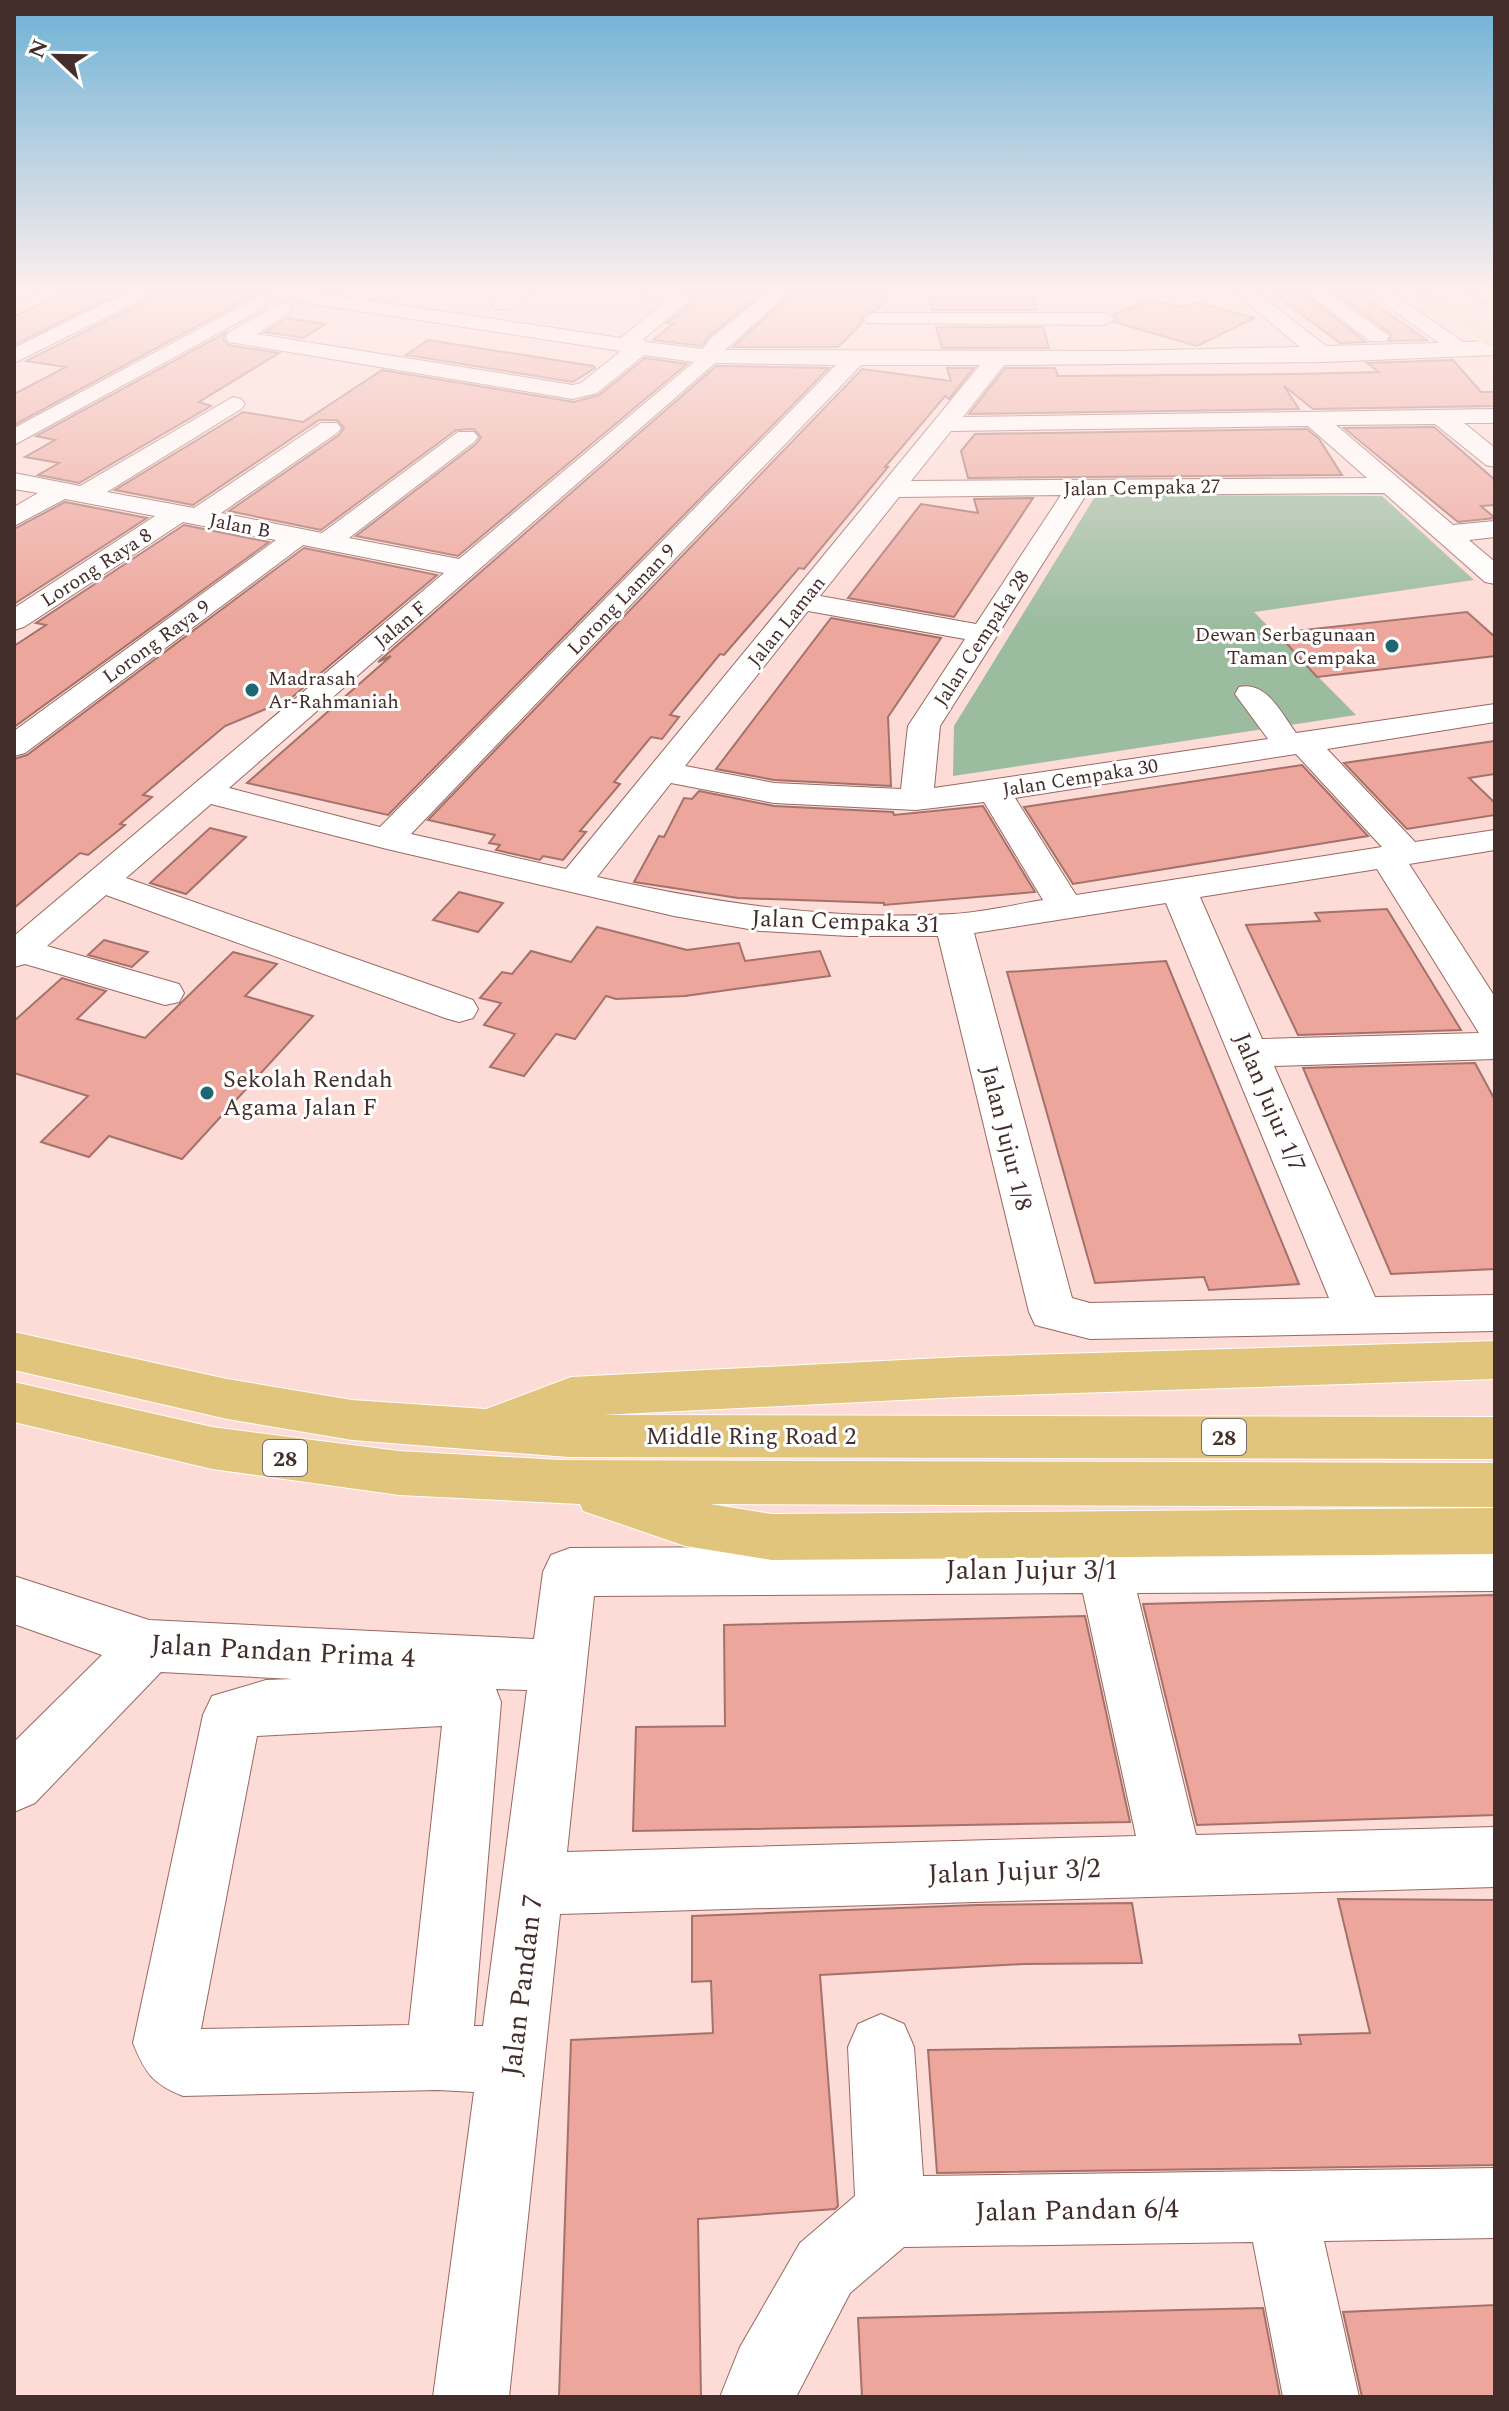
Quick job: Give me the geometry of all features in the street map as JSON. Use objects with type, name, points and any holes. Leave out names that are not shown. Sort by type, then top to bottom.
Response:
[{"type":"highway","name":"Middle Ring Road 2","points":[[14,1351],[227,1399],[352,1420],[483,1432],[1495,1485]]},
{"type":"highway","points":[[483,1432],[571,1397],[960,1377],[1495,1360]]},
{"type":"highway","name":"Middle Ring Road 2","points":[[14,1402],[212,1448],[399,1473],[561,1482],[955,1459],[1495,1438]]},
{"type":"highway","points":[[561,1482],[685,1523],[772,1537],[1495,1531]]},
{"type":"street","points":[[14,438],[79,405]]},
{"type":"street","points":[[14,518],[73,493],[232,405]]},
{"type":"street","name":"Jalan F","points":[[17,953],[655,405]]},
{"type":"street","name":"Lorong Laman 9","points":[[387,839],[802,405]]},
{"type":"street","name":"Jalan Laman","points":[[574,882],[961,405]]},
{"type":"street","points":[[1243,405],[1253,420]]},
{"type":"street","points":[[946,424],[1495,416]]},
{"type":"street","points":[[1441,417],[1495,460]]},
{"type":"street","points":[[1314,419],[1495,576]]},
{"type":"street","name":"Lorong Raya 8","points":[[14,621],[329,428]]},
{"type":"street","points":[[327,542],[466,437]]},
{"type":"street","name":"Jalan B","points":[[14,481],[466,569]]},
{"type":"street","name":"Jalan Cempaka 27","points":[[893,489],[1390,485]]},
{"type":"street","name":"Jalan Cempaka 28","points":[[916,800],[924,726],[1078,488]]},
{"type":"street","points":[[1447,534],[1495,529]]},
{"type":"street","name":"Lorong Raya 9","points":[[14,746],[298,536]]},
{"type":"street","points":[[802,601],[984,634]]},
{"type":"street","points":[[1250,694],[1397,855],[1495,1028]]},
{"type":"street","name":"Jalan Cempaka 30","points":[[663,772],[774,793],[916,800],[994,791],[1495,713]]},
{"type":"street","points":[[994,791],[1066,908]]},
{"type":"street","name":"Jalan Cempaka 31","points":[[205,792],[387,839],[674,905],[760,920],[849,925],[954,925],[1495,840]]},
{"type":"street","points":[[101,881],[459,1009]]},
{"type":"street","name":"Jalan Jujur 1/7","points":[[1179,890],[1359,1314]]},
{"type":"street","name":"Jalan Jujur 1/8","points":[[954,925],[1048,1307],[1057,1314],[1090,1321],[1359,1314]]},
{"type":"street","points":[[17,953],[165,993]]},
{"type":"street","points":[[1249,1053],[1495,1046]]},
{"type":"street","points":[[1359,1314],[1495,1313]]},
{"type":"street","name":"Jalan Jujur 3/1","points":[[570,1572],[1495,1567]]},
{"type":"street","points":[[1104,1569],[1173,1866]]},
{"type":"street","name":"Jalan Pandan 7","points":[[471,2397],[570,1572]]},
{"type":"street","name":"Jalan Pandan Prima 4","points":[[14,1600],[149,1646],[559,1666]]},
{"type":"street","points":[[14,1783],[149,1646]]},
{"type":"street","points":[[438,2057],[473,1702],[466,1698],[266,1707],[232,1715],[166,2043],[183,2063],[438,2057],[512,2061]]},
{"type":"street","name":"Jalan Jujur 3/2","points":[[533,1884],[1495,1857]]},
{"type":"street","points":[[758,2397],[766,2373],[825,2268],[891,2212],[881,2047]]},
{"type":"street","name":"Jalan Pandan 6/4","points":[[891,2212],[1495,2203]]},
{"type":"street","points":[[1281,2206],[1321,2397]]},
{"type":"green space","points":[[1096,495],[1382,496],[1474,580],[1254,612],[1356,715],[953,776],[954,726]]},
{"type":"building","points":[[14,405],[52,405],[14,425]]},
{"type":"building","points":[[94,405],[211,406],[79,483],[38,475],[59,463],[25,457],[55,440],[36,436]]},
{"type":"building","points":[[330,405],[639,405],[458,556],[356,536],[476,444],[481,437],[474,429],[456,430],[321,530],[229,511],[339,435],[344,428],[337,420],[319,420],[193,505],[115,490],[243,412],[303,422]]},
{"type":"building","points":[[672,405],[793,405],[388,815],[247,783],[391,656],[378,662]]},
{"type":"building","points":[[828,405],[938,405],[804,569],[799,568],[724,655],[720,654],[670,715],[679,717],[662,739],[651,737],[614,782],[620,784],[580,831],[586,832],[563,860],[543,856],[540,860],[496,850],[500,845],[489,843],[495,835],[428,820]]},
{"type":"building","points":[[976,405],[1296,405],[1299,409],[969,414]]},
{"type":"building","points":[[1307,405],[1495,405],[1495,406],[1313,409]]},
{"type":"building","points":[[1434,427],[1495,480],[1495,505],[1481,506],[1495,518],[1458,522],[1344,428]]},
{"type":"building","points":[[1307,429],[1319,439],[1342,475],[968,478],[961,451],[975,434]]},
{"type":"building","points":[[1033,498],[954,617],[848,598],[921,504],[978,513],[974,499]]},
{"type":"building","points":[[65,502],[147,518],[14,604],[14,529]]},
{"type":"building","points":[[184,525],[269,542],[14,727],[14,646],[46,625],[36,623]]},
{"type":"building","points":[[304,548],[437,575],[290,699],[225,726],[143,795],[152,797],[120,824],[125,825],[88,855],[80,853],[14,908],[14,759],[27,755]]},
{"type":"building","name":"Dewan Serbagunaan Taman Cempaka","points":[[1467,612],[1495,637],[1495,656],[1317,677],[1277,633]]},
{"type":"building","points":[[831,618],[941,638],[888,717],[891,786],[774,780],[716,769]]},
{"type":"building","points":[[1495,741],[1495,774],[1469,778],[1495,803],[1495,815],[1407,829],[1344,763]]},
{"type":"building","points":[[1302,765],[1368,836],[1073,884],[1024,807]]},
{"type":"building","points":[[699,791],[774,806],[893,812],[894,815],[983,806],[1035,892],[884,905],[738,898],[634,882],[659,836],[664,837],[684,798],[692,799]]},
{"type":"building","points":[[210,828],[246,837],[186,894],[150,883]]},
{"type":"building","points":[[459,892],[503,903],[478,932],[433,920]]},
{"type":"building","points":[[1387,909],[1461,1030],[1298,1035],[1246,925],[1320,921],[1315,913]]},
{"type":"building","points":[[597,927],[687,950],[739,943],[745,961],[820,951],[830,976],[685,996],[616,999],[606,996],[575,1039],[556,1034],[524,1076],[490,1067],[515,1034],[484,1025],[501,1003],[480,998],[502,972],[512,974],[531,951],[571,962]]},
{"type":"building","points":[[104,940],[148,952],[132,967],[88,955]]},
{"type":"building","points":[[233,952],[277,964],[245,996],[313,1016],[182,1159],[109,1136],[89,1157],[41,1142],[88,1096],[14,1073],[14,1021],[62,978],[106,991],[77,1019],[145,1038]]},
{"type":"building","points":[[1166,961],[1299,1284],[1209,1290],[1204,1277],[1095,1283],[1007,972]]},
{"type":"building","points":[[1475,1063],[1495,1100],[1495,1269],[1391,1274],[1303,1068]]},
{"type":"building","points":[[1495,1595],[1495,1815],[1197,1825],[1143,1604]]},
{"type":"building","points":[[1085,1616],[1130,1822],[633,1831],[636,1727],[725,1726],[724,1625]]},
{"type":"building","points":[[1338,1899],[1495,1900],[1495,2165],[937,2173],[928,2050],[1301,2044],[1299,2035],[1370,2033]]},
{"type":"building","points":[[1132,1903],[1142,1963],[1023,1964],[820,1975],[838,2206],[835,2209],[698,2219],[701,2397],[559,2397],[571,2040],[713,2033],[711,1981],[692,1982],[692,1916],[977,1905]]},
{"type":"building","points":[[1495,2305],[1495,2397],[1362,2397],[1343,2312]]},
{"type":"building","points":[[1263,2308],[1280,2397],[862,2397],[858,2318]]},
{"type":"place","name":"Dewan Serbagunaan Taman Cempaka","points":[[1392,646]]},
{"type":"place","name":"Madrasah Ar-Rahmaniah","points":[[252,690]]},
{"type":"place","name":"Sekolah Rendah Agama Jalan F","points":[[207,1093]]}]
